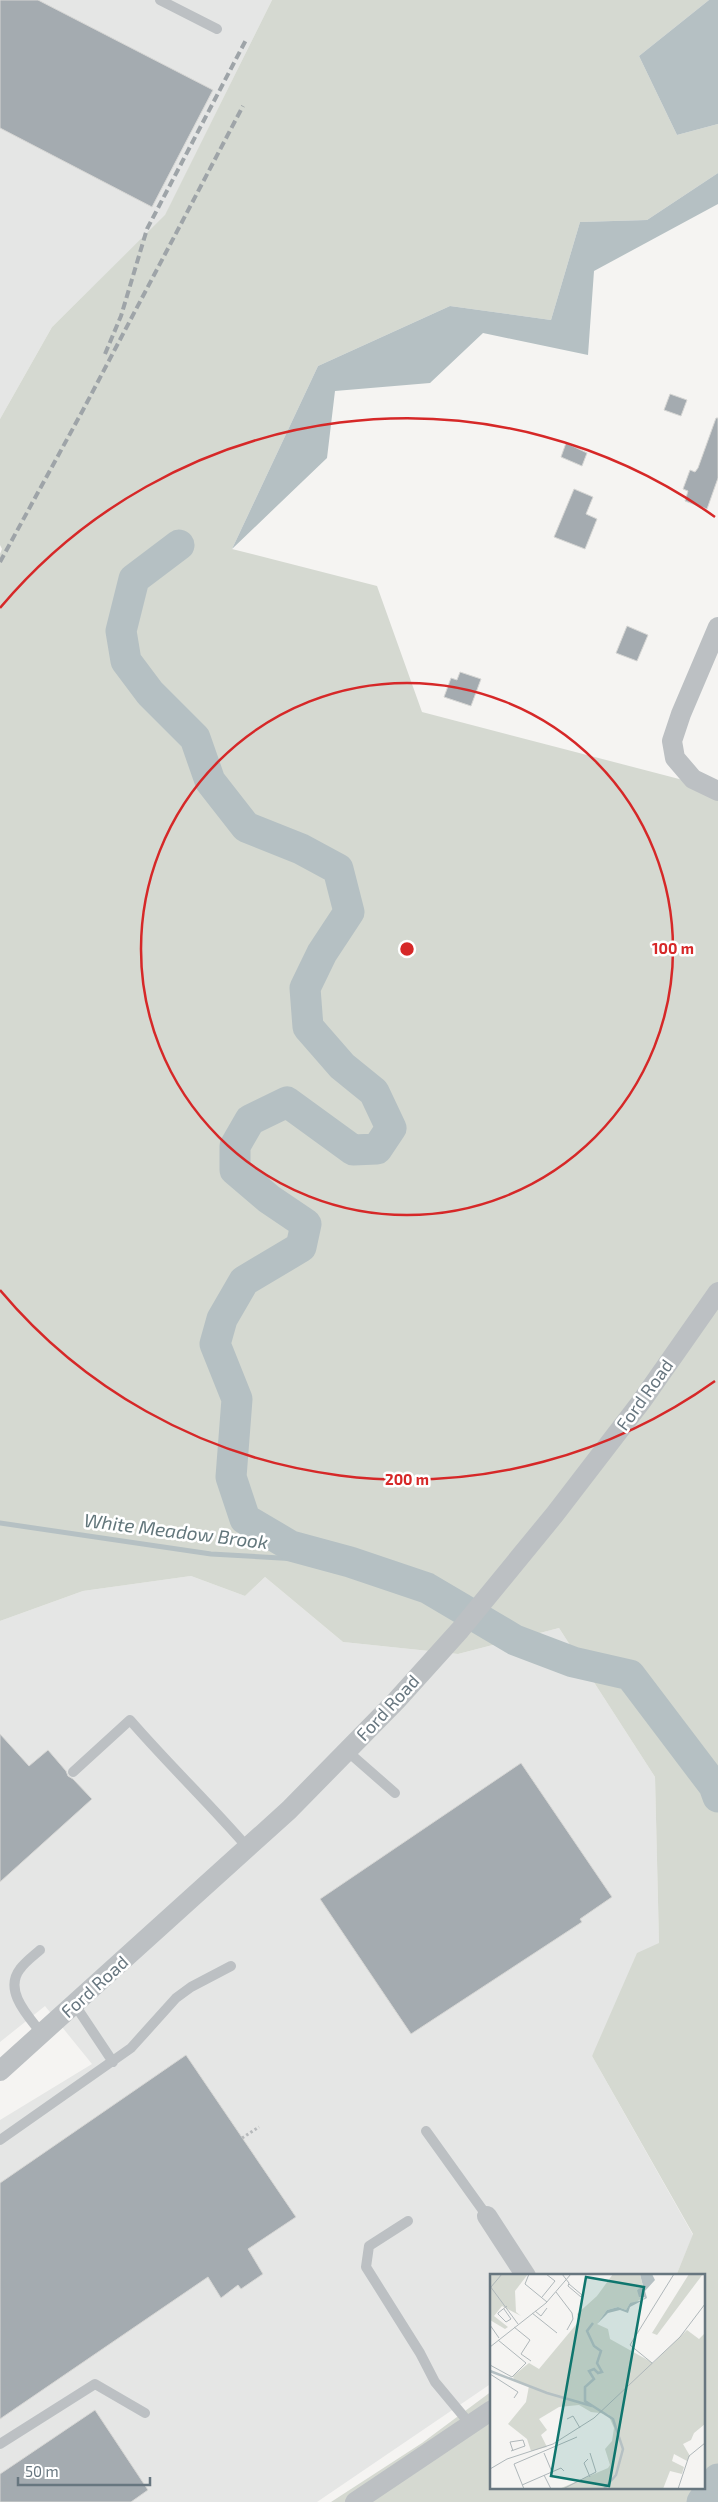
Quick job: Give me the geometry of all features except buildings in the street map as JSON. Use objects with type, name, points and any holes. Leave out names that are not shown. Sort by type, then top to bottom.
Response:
[{"type":"street","points":[[718,627],[681,714],[672,741],[675,758],[693,779],[718,791]]},
{"type":"street","name":"Ford Road","points":[[0,2071],[248,1848],[347,1751],[460,1630],[642,1402],[718,1292]]},
{"type":"street","points":[[487,2216],[525,2274]]},
{"type":"street","points":[[355,2502],[490,2411]]},
{"type":"lane","points":[[160,0],[217,29]]},
{"type":"lane","points":[[73,1772],[130,1720],[166,1762],[201,1795],[248,1848]]},
{"type":"lane","points":[[347,1751],[395,1793]]},
{"type":"lane","points":[[40,1950],[20,1969],[15,1978],[14,1990],[21,2008],[42,2034]]},
{"type":"lane","points":[[0,2140],[131,2048],[176,1998],[191,1987],[231,1966]]},
{"type":"lane","points":[[75,2005],[113,2062]]},
{"type":"lane","points":[[426,2131],[487,2216]]},
{"type":"lane","points":[[408,2221],[369,2246],[366,2267],[420,2353],[435,2382],[470,2424]]},
{"type":"lane","points":[[0,2444],[96,2384],[145,2413]]},
{"type":"path","points":[[242,2138],[259,2127]]},
{"type":"shaded area","points":[[0,0],[272,0],[165,216],[52,327],[0,419]]},
{"type":"shaded area","points":[[272,0],[709,0],[639,56],[677,135],[718,124],[718,173],[647,220],[580,222],[551,320],[450,306],[318,366],[232,549],[377,586],[422,712],[683,780],[718,795],[718,2502],[331,2502],[422,2443],[490,2392],[490,2490],[706,2490],[706,2274],[677,2274],[693,2234],[592,2056],[637,1953],[659,1943],[655,1777],[559,1628],[458,1654],[343,1642],[265,1577],[245,1596],[191,1576],[83,1591],[0,1621],[0,554],[2,549],[0,545],[0,419],[52,327],[165,215]]},
{"type":"shaded area","points":[[709,0],[718,0],[718,124],[677,135],[639,56]]},
{"type":"shaded area","points":[[718,173],[718,204],[594,271],[588,355],[483,333],[430,383],[335,391],[327,458],[232,549],[318,366],[450,306],[551,320],[580,222],[647,220]]},
{"type":"shaded area","points":[[191,1576],[245,1596],[265,1577],[343,1642],[458,1654],[559,1628],[655,1777],[659,1943],[592,2056],[693,2235],[677,2274],[490,2274],[490,2384],[317,2502],[0,2502],[0,2120],[92,2064],[45,2006],[0,2042],[0,1621],[83,1591]]},
{"type":"waterway","points":[[179,545],[134,579],[121,631],[126,661],[150,693],[195,738],[210,781],[246,827],[301,849],[338,869],[349,912],[322,953],[305,988],[308,1027],[342,1066],[374,1092],[391,1128],[377,1149],[353,1150],[287,1102],[250,1120],[235,1146],[235,1170],[269,1199],[306,1224],[301,1247],[244,1281],[222,1319],[215,1344],[237,1399],[231,1477],[245,1519],[291,1546],[350,1562],[427,1588],[515,1640],[573,1662],[630,1675],[714,1786],[718,1797]]},
{"type":"waterway","name":"White Meadow Brook","points":[[0,1523],[211,1554],[350,1562]]},
{"type":"waterway","points":[[702,2502],[718,2479]]},
{"type":"railway","points":[[105,354],[121,316],[147,229],[247,38]]},
{"type":"railway","points":[[0,562],[83,410],[243,106]]}]
